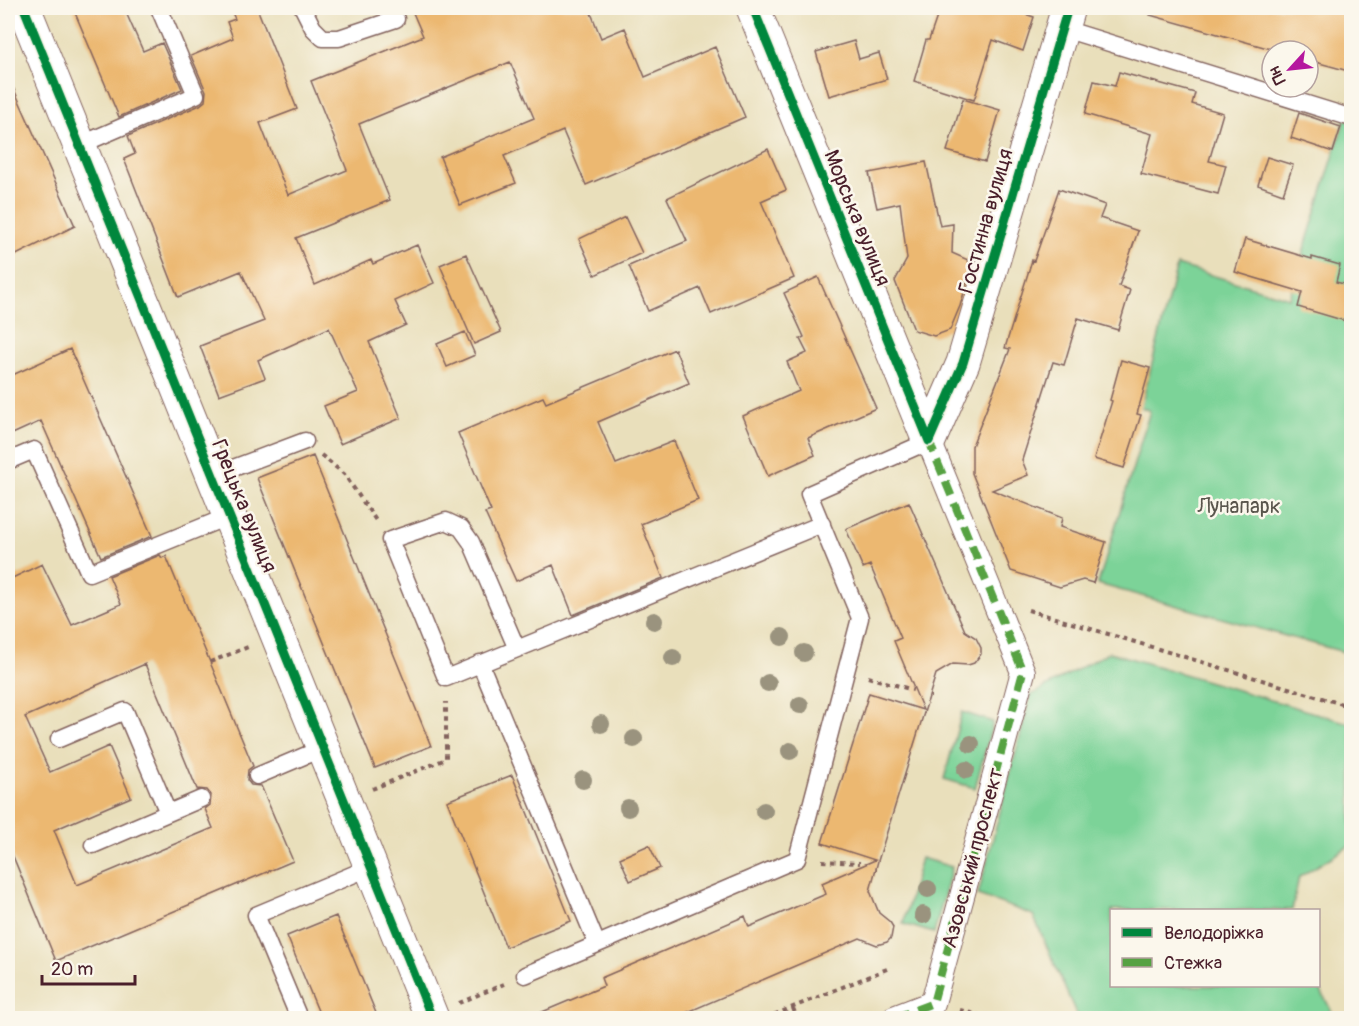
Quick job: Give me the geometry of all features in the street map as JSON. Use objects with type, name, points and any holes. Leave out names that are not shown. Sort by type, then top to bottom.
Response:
[{"type":"street","name":"Грецька вулиця","points":[[24,8],[431,1017]]},
{"type":"street","name":"Морська вулиця","points":[[753,8],[932,448]]},
{"type":"street","name":"Гостинна вулиця","points":[[932,448],[963,363],[1065,18]]},
{"type":"street","points":[[932,448],[994,600]]},
{"type":"street","name":"Азовський проспект","points":[[894,1018],[933,1003],[1023,672],[994,600]]},
{"type":"lane","points":[[80,145],[196,95],[159,8]]},
{"type":"lane","points":[[303,8],[313,28],[322,38],[339,38],[396,19]]},
{"type":"lane","points":[[1065,18],[1352,118]]},
{"type":"lane","points":[[212,476],[305,441]]},
{"type":"lane","points":[[525,975],[797,859],[860,618],[809,494],[932,448]]},
{"type":"lane","points":[[8,461],[34,450],[89,573],[229,516]]},
{"type":"lane","points":[[517,649],[471,542],[461,528],[446,521],[390,540],[446,678],[480,663],[517,649],[822,524]]},
{"type":"lane","points":[[480,663],[597,944]]},
{"type":"lane","points":[[58,739],[125,711],[168,813]]},
{"type":"lane","points":[[257,776],[323,748]]},
{"type":"lane","points":[[93,845],[201,800]]},
{"type":"lane","points":[[299,1018],[256,915],[370,867]]},
{"type":"path","points":[[305,441],[344,474],[390,540]]},
{"type":"path","points":[[994,600],[1352,707]]},
{"type":"path","points":[[210,662],[277,635]]},
{"type":"path","points":[[847,671],[913,690]]},
{"type":"path","points":[[344,800],[446,759],[446,678]]},
{"type":"path","points":[[797,859],[860,863]]},
{"type":"path","points":[[766,1018],[887,969]]},
{"type":"path","points":[[431,1017],[525,975]]},
{"type":"path","points":[[793,1008],[797,1018]]},
{"type":"green space","name":"Лунапарк","points":[[1345,119],[1351,121],[1351,654],[1098,584],[1150,411],[1141,407],[1177,265],[1289,298]]},
{"type":"green space","points":[[1109,652],[1352,724],[1351,845],[1299,877],[1292,909],[1110,909],[1110,987],[1319,987],[1335,1018],[1078,1018],[1033,915],[978,895],[1031,695]]},
{"type":"green space","points":[[962,712],[993,722],[975,788],[944,779]]},
{"type":"green space","points":[[921,858],[952,867],[934,933],[903,924]]},
{"type":"building","points":[[73,8],[124,8],[143,51],[162,43],[182,89],[119,117]]},
{"type":"building","points":[[230,8],[257,8],[297,109],[260,123],[288,195],[347,170],[311,81],[423,36],[411,8],[589,8],[601,38],[625,28],[645,77],[715,47],[745,117],[586,185],[563,131],[504,156],[516,183],[460,205],[440,157],[534,118],[510,62],[359,124],[390,200],[296,238],[315,285],[371,260],[373,264],[417,245],[434,283],[395,301],[406,325],[369,342],[401,418],[340,444],[324,406],[358,392],[329,328],[258,360],[265,378],[219,395],[200,346],[264,321],[241,271],[178,297],[124,159],[135,154],[128,136],[205,101],[206,91],[191,56],[233,38],[227,22],[235,19]]},
{"type":"building","points":[[940,8],[1007,8],[1034,17],[1023,51],[993,40],[974,100],[914,81],[926,40],[929,40]]},
{"type":"building","points":[[1151,8],[1337,8],[1352,12],[1352,72],[1320,63],[1320,39],[1260,39],[1260,46],[1150,15]]},
{"type":"building","points":[[854,41],[859,59],[879,53],[887,79],[829,96],[816,52]]},
{"type":"building","points":[[1119,72],[1195,93],[1192,104],[1223,113],[1209,161],[1226,165],[1218,194],[1141,174],[1152,134],[1085,114],[1094,81],[1115,86]]},
{"type":"building","points":[[8,76],[75,226],[8,259]]},
{"type":"building","points":[[963,99],[1000,110],[985,162],[947,151]]},
{"type":"building","points":[[1299,113],[1341,127],[1333,152],[1291,138]]},
{"type":"building","points":[[768,149],[786,190],[761,201],[794,278],[711,314],[700,288],[648,311],[629,266],[687,241],[667,198]]},
{"type":"building","points":[[1267,157],[1293,165],[1283,194],[1258,185]]},
{"type":"building","points":[[926,162],[940,226],[953,224],[952,253],[968,260],[971,269],[950,330],[934,336],[914,330],[895,281],[907,259],[900,203],[877,208],[869,173]]},
{"type":"building","points":[[1059,189],[1105,205],[1100,218],[1138,231],[1119,286],[1130,290],[1118,330],[1078,318],[1064,365],[1053,362],[1022,460],[1028,475],[992,490],[1062,518],[1060,527],[1106,542],[1093,583],[1083,580],[1060,587],[1011,571],[972,473],[972,446],[1010,349],[1005,348],[1032,260],[1034,261]]},
{"type":"building","points":[[625,217],[642,253],[595,275],[579,239]]},
{"type":"building","points":[[1245,239],[1340,265],[1336,282],[1352,286],[1352,323],[1298,307],[1302,292],[1235,272]]},
{"type":"building","points":[[466,254],[501,332],[474,344],[440,265]]},
{"type":"building","points":[[818,277],[876,408],[808,438],[815,455],[768,476],[743,416],[799,391],[787,362],[807,353],[800,339],[804,337],[784,293]]},
{"type":"building","points":[[465,332],[475,355],[447,367],[437,344]]},
{"type":"building","points":[[70,349],[152,536],[101,557],[41,421],[8,436],[8,377]]},
{"type":"building","points":[[675,349],[689,383],[598,422],[616,464],[674,441],[698,500],[641,524],[663,578],[573,615],[553,565],[516,581],[485,513],[491,511],[458,433],[543,397],[546,403]]},
{"type":"building","points":[[1121,360],[1150,368],[1137,414],[1141,415],[1124,468],[1094,459],[1112,401],[1110,400]]},
{"type":"building","points":[[313,456],[431,746],[375,768],[257,478]]},
{"type":"building","points":[[909,502],[965,631],[976,638],[981,654],[974,663],[953,664],[936,674],[870,891],[879,913],[893,927],[891,938],[877,945],[860,938],[674,1018],[528,1018],[604,986],[601,978],[745,916],[749,927],[826,894],[822,883],[875,860],[822,843],[869,693],[923,710],[894,641],[901,638],[870,565],[863,568],[846,529]]},
{"type":"building","points":[[160,555],[162,558],[166,556],[253,766],[248,770],[247,780],[251,785],[261,786],[293,861],[56,961],[8,844],[8,580],[42,564],[72,625],[121,604],[109,576]],"holes":[[[145,664],[197,789],[207,790],[211,795],[210,805],[205,809],[213,828],[77,885],[54,830],[131,797],[109,746],[50,772],[25,717]]]},
{"type":"building","points":[[512,775],[571,921],[506,947],[447,801]]},
{"type":"building","points":[[649,845],[660,868],[630,881],[620,858]]},
{"type":"building","points":[[336,916],[378,1018],[321,1018],[287,936]]},
{"type":"marked path","points":[[894,1018],[933,1003],[1023,672],[929,441]]},
{"type":"cycle path","points":[[24,8],[432,1018]]},
{"type":"cycle path","points":[[753,8],[929,441]]},
{"type":"cycle path","points":[[929,441],[963,363],[1068,8]]}]
